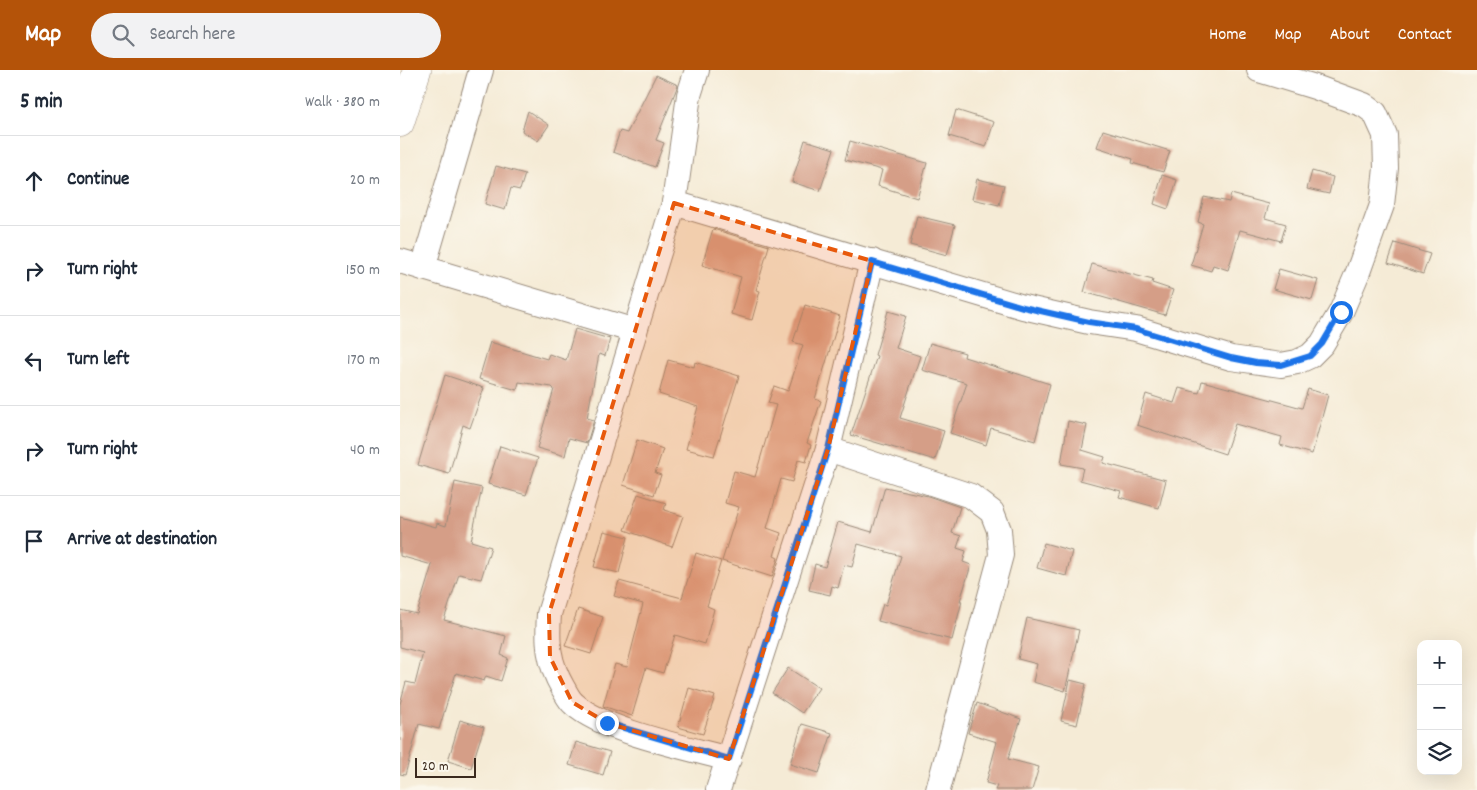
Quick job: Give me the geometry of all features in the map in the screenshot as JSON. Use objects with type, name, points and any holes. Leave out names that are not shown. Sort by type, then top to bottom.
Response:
[{"type":"highway","points":[[400,123],[417,70]]},
{"type":"street","points":[[423,268],[481,70]]},
{"type":"street","points":[[697,70],[689,95],[674,203],[549,614],[547,641],[550,657],[557,676],[572,702],[588,716],[634,732],[729,759]]},
{"type":"street","points":[[674,203],[1023,307],[1089,322],[1136,329],[1231,358],[1281,365],[1310,356],[1322,344],[1341,312],[1382,205],[1386,168],[1385,135],[1376,113],[1364,105],[1315,87],[1258,70]]},
{"type":"street","points":[[400,261],[635,331]]},
{"type":"street","points":[[718,790],[828,449],[872,262]]},
{"type":"street","points":[[828,449],[971,496],[992,512],[999,530],[1001,555],[938,790]]},
{"type":"highlighted area","points":[[674,203],[872,261],[828,449],[729,759],[607,723],[572,702],[550,657],[549,614]]},
{"type":"building","points":[[656,75],[678,85],[656,140],[664,143],[655,167],[613,152],[620,131],[627,133]]},
{"type":"building","points":[[956,110],[994,122],[986,147],[949,136]]},
{"type":"building","points":[[528,111],[549,125],[538,141],[522,131]]},
{"type":"building","points":[[1103,130],[1170,151],[1163,172],[1132,163],[1133,159],[1097,147]]},
{"type":"building","points":[[805,140],[834,149],[820,191],[792,182]]},
{"type":"building","points":[[850,141],[927,163],[917,198],[878,186],[882,170],[845,160]]},
{"type":"building","points":[[496,166],[525,174],[520,190],[511,188],[505,210],[485,204]]},
{"type":"building","points":[[1312,171],[1333,177],[1329,194],[1307,189]]},
{"type":"building","points":[[1162,175],[1177,180],[1168,209],[1154,204]]},
{"type":"building","points":[[977,179],[1004,185],[999,205],[972,199]]},
{"type":"building","points":[[1231,194],[1269,204],[1265,218],[1286,224],[1281,241],[1240,230],[1228,270],[1213,265],[1211,271],[1191,265],[1203,224],[1198,222],[1204,197],[1229,202]]},
{"type":"building","points":[[917,216],[955,225],[947,255],[910,245]]},
{"type":"building","points":[[713,229],[769,246],[756,290],[760,291],[752,320],[731,314],[741,277],[702,265]]},
{"type":"building","points":[[1395,243],[1430,254],[1423,274],[1388,263]]},
{"type":"building","points":[[1092,264],[1153,280],[1152,283],[1173,290],[1165,315],[1084,292]]},
{"type":"building","points":[[1279,269],[1318,280],[1312,300],[1273,289]]},
{"type":"building","points":[[805,305],[840,316],[815,399],[821,401],[807,443],[811,445],[806,462],[798,460],[792,482],[781,479],[767,528],[781,533],[774,556],[778,558],[772,577],[722,561],[739,507],[725,503],[734,471],[755,477],[776,405],[768,403],[774,386],[788,391],[803,345],[793,342]]},
{"type":"building","points":[[888,311],[906,316],[896,348],[920,356],[900,418],[944,431],[935,460],[851,435],[877,356],[875,355]]},
{"type":"building","points":[[575,329],[610,339],[605,356],[599,354],[587,418],[594,420],[587,443],[569,438],[565,456],[537,448],[554,389],[552,387],[519,382],[517,390],[479,379],[490,342],[547,359],[549,354],[566,360]]},
{"type":"building","points":[[930,343],[965,353],[964,357],[1050,384],[1035,441],[991,428],[986,445],[950,433],[967,383],[922,370]]},
{"type":"building","points":[[668,360],[694,367],[695,362],[739,376],[714,456],[686,449],[698,407],[659,394]]},
{"type":"building","points":[[445,375],[484,388],[470,428],[463,425],[449,474],[418,465]]},
{"type":"building","points":[[1202,381],[1302,408],[1308,389],[1328,395],[1312,454],[1280,445],[1282,437],[1235,424],[1225,454],[1137,425],[1146,394],[1174,403],[1179,388],[1199,393]]},
{"type":"building","points":[[1068,421],[1087,425],[1082,450],[1105,457],[1103,463],[1166,480],[1159,508],[1119,497],[1121,491],[1080,480],[1083,468],[1061,464]]},
{"type":"building","points":[[637,440],[663,449],[655,473],[661,475],[654,495],[623,485]]},
{"type":"building","points":[[500,446],[538,458],[526,495],[488,484]]},
{"type":"building","points":[[455,482],[482,488],[471,541],[491,547],[481,579],[459,574],[444,620],[506,636],[501,655],[508,658],[501,681],[486,676],[484,681],[456,673],[439,729],[419,724],[405,775],[400,774],[400,704],[406,682],[415,684],[423,653],[400,647],[400,610],[417,614],[432,565],[400,556],[400,517],[436,527],[437,523],[446,526]]},
{"type":"building","points":[[885,487],[928,496],[960,507],[952,533],[961,536],[957,548],[966,551],[963,562],[971,565],[960,601],[962,601],[952,640],[878,621],[883,604],[886,605],[901,556],[858,544],[852,567],[844,565],[838,588],[832,586],[830,595],[809,590],[815,564],[825,567],[838,522],[872,532]]},
{"type":"building","points":[[638,494],[666,503],[664,510],[683,516],[672,547],[625,530]]},
{"type":"building","points":[[604,531],[628,537],[619,573],[594,567]]},
{"type":"building","points":[[1044,543],[1072,551],[1066,576],[1037,568]]},
{"type":"building","points":[[696,553],[721,561],[707,606],[714,609],[705,644],[675,635],[663,673],[646,668],[632,716],[603,706],[615,664],[627,667],[643,604],[614,596],[619,581],[682,598]]},
{"type":"building","points":[[578,609],[603,617],[591,654],[565,646]]},
{"type":"building","points":[[1027,618],[1079,630],[1065,691],[1033,682],[1037,664],[1018,659]]},
{"type":"building","points":[[788,668],[819,688],[802,713],[772,693]]},
{"type":"building","points":[[1070,680],[1086,684],[1077,725],[1061,721]]},
{"type":"building","points":[[689,688],[715,696],[703,734],[678,727]]},
{"type":"building","points":[[977,703],[1021,719],[1008,759],[1039,767],[1032,790],[995,790],[997,786],[986,783],[997,742],[968,733]]},
{"type":"building","points":[[460,720],[484,727],[471,768],[448,761]]},
{"type":"building","points":[[802,724],[832,733],[819,773],[790,764]]},
{"type":"building","points":[[576,742],[610,752],[603,775],[569,765]]},
{"type":"route","points":[[607,723],[729,759],[828,449],[872,262],[1023,307],[1089,322],[1136,329],[1231,358],[1256,363],[1281,365],[1296,362],[1310,356],[1322,344],[1341,312]]}]
